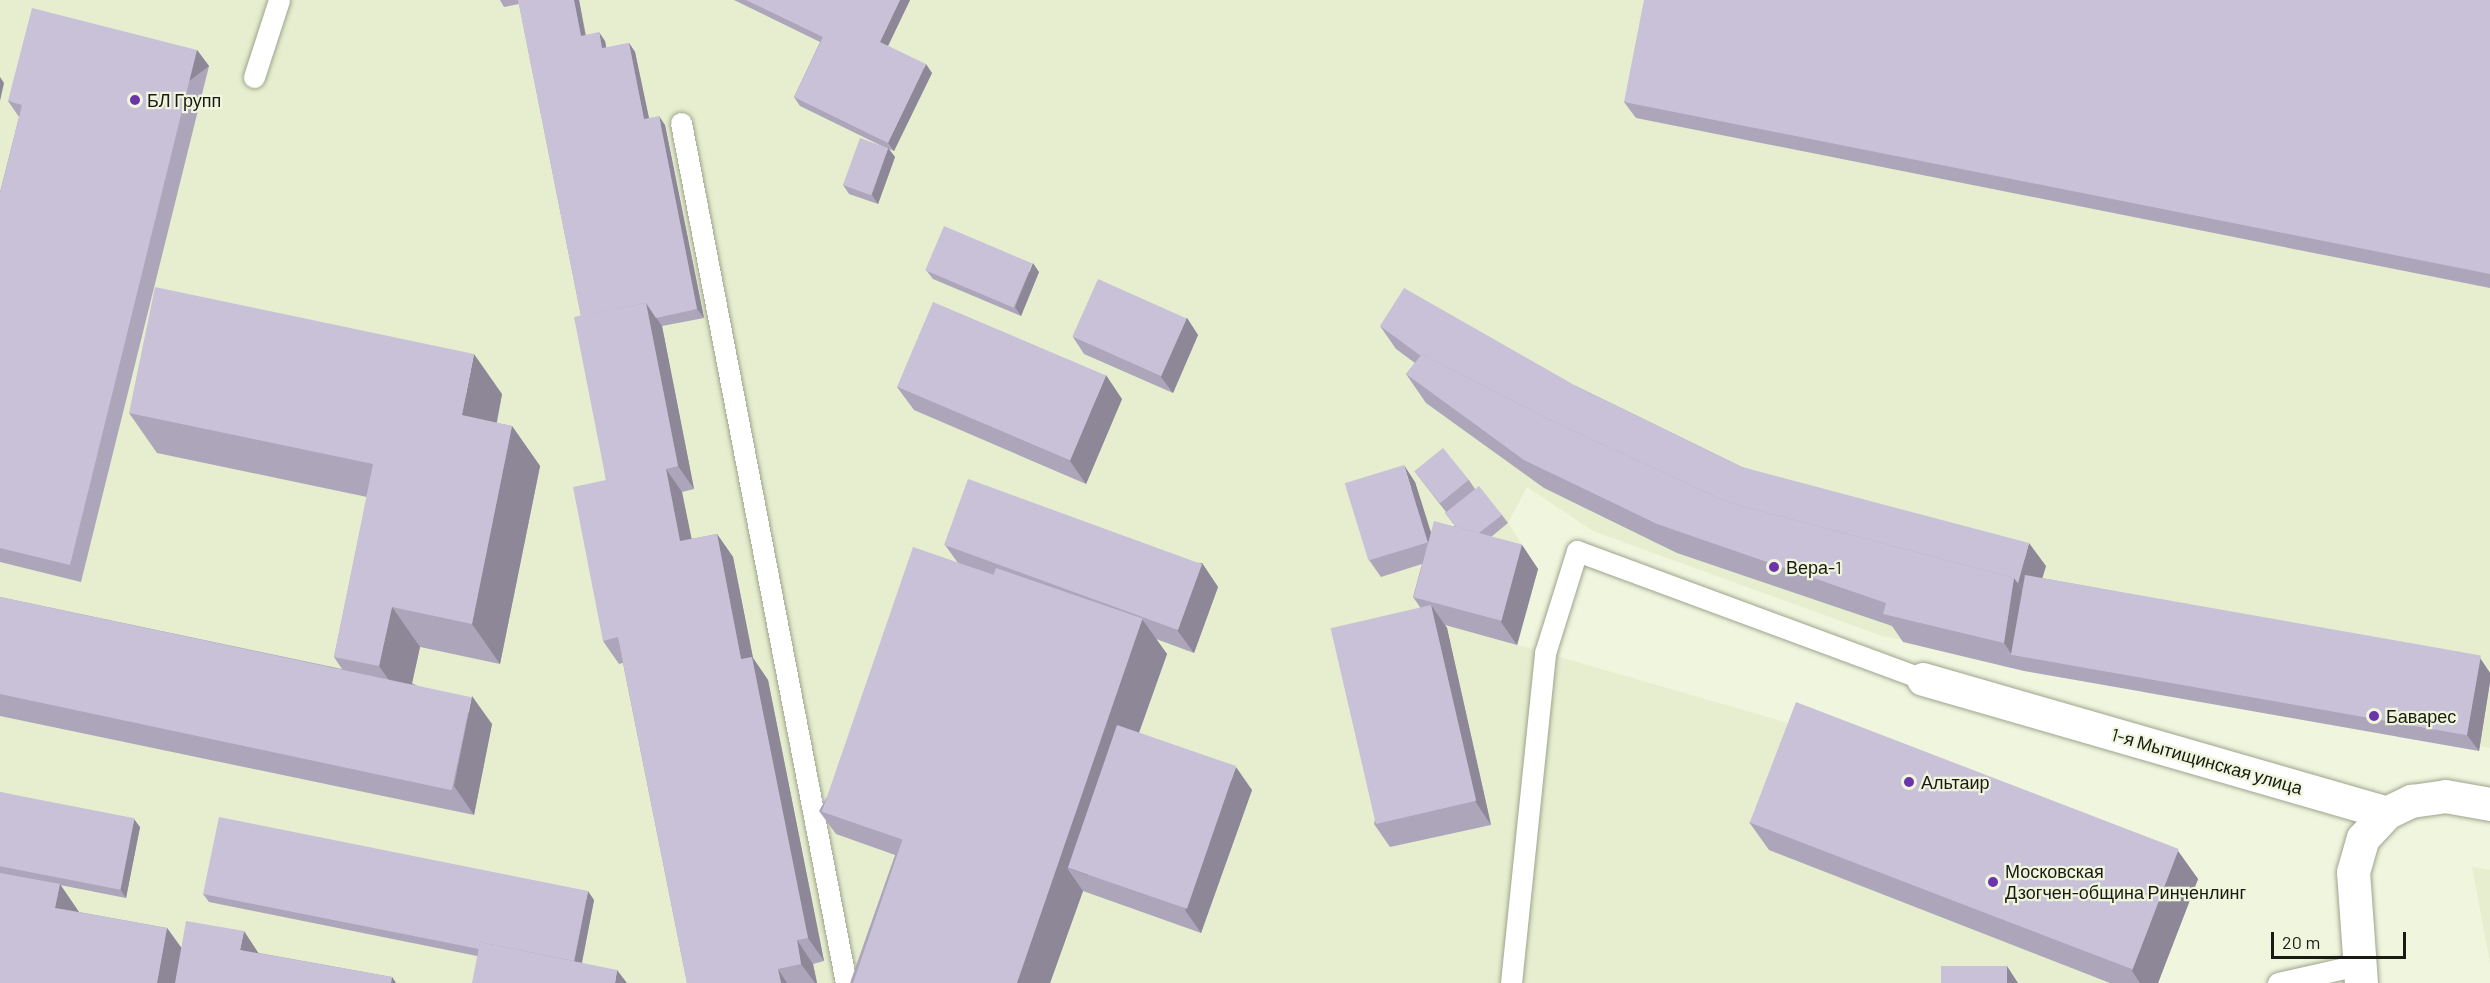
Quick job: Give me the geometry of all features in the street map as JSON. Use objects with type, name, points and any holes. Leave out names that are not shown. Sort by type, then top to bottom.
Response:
[{"type":"street","name":"1-я Мытищинская улица","points":[[1923,679],[2386,813]]},
{"type":"street","points":[[2360,974],[2353,872],[2363,838],[2386,813],[2411,801],[2445,796],[2490,804]]},
{"type":"lane","points":[[255,77],[279,0]]},
{"type":"lane","points":[[681,123],[846,983]]},
{"type":"lane","points":[[1511,983],[1545,653],[1577,551],[1923,679]]},
{"type":"lane","points":[[2278,983],[2360,974]]},
{"type":"shaded area","points":[[0,0],[2490,0],[2490,748],[1882,636],[1593,531],[1527,487],[1508,523],[1538,569],[1518,645],[1816,731],[2197,883],[2158,983],[0,983]]},
{"type":"shaded area","points":[[2472,867],[2490,870],[2490,963]]},
{"type":"building","points":[[518,0],[574,0],[581,36],[599,32],[602,48],[629,43],[644,119],[659,116],[697,309],[656,318],[646,303],[581,316]]},
{"type":"building","points":[[746,0],[900,0],[880,42],[926,64],[888,143],[794,97],[823,37]]},
{"type":"building","points":[[1644,0],[2490,0],[2490,274],[1624,102]]},
{"type":"building","points":[[32,8],[197,50],[70,565],[0,548],[0,193],[22,105],[8,101]]},
{"type":"building","points":[[860,138],[888,148],[871,195],[843,185]]},
{"type":"building","points":[[944,226],[1032,264],[1014,308],[925,270]]},
{"type":"building","points":[[1098,279],[1187,318],[1161,376],[1072,337]]},
{"type":"building","points":[[155,287],[474,354],[462,415],[512,426],[472,624],[392,607],[379,666],[334,657],[373,464],[129,413]]},
{"type":"building","points":[[1404,288],[1576,386],[1742,467],[2029,543],[2018,583],[2014,578],[1727,502],[1550,420],[1422,354],[1421,356],[1380,326]]},
{"type":"building","points":[[933,302],[1106,375],[1070,460],[897,387]]},
{"type":"building","points":[[646,303],[678,466],[666,469],[680,541],[717,534],[741,659],[752,657],[808,938],[797,940],[801,964],[778,969],[781,983],[687,983],[618,637],[603,641],[573,487],[606,480],[574,317]]},
{"type":"building","points":[[1422,354],[1550,420],[1727,502],[2014,578],[2004,643],[1883,614],[1886,603],[1657,524],[1524,460],[1406,374]]},
{"type":"building","points":[[1443,448],[1469,480],[1440,503],[1414,471]]},
{"type":"building","points":[[1404,465],[1428,542],[1368,561],[1345,483]]},
{"type":"building","points":[[968,479],[1202,564],[1178,630],[944,545]]},
{"type":"building","points":[[1479,486],[1502,515],[1479,533],[1456,527],[1445,513]]},
{"type":"building","points":[[1434,521],[1522,545],[1501,621],[1414,597]]},
{"type":"building","points":[[913,547],[994,575],[903,840],[822,812]]},
{"type":"building","points":[[996,568],[1143,618],[1017,983],[853,983]]},
{"type":"building","points":[[2025,575],[2481,655],[2467,735],[2011,655]]},
{"type":"building","points":[[0,597],[471,697],[452,790],[0,694]]},
{"type":"building","points":[[1431,605],[1476,801],[1376,824],[1331,628]]},
{"type":"building","points":[[1796,702],[2179,849],[2133,969],[1750,822]]},
{"type":"building","points":[[1117,725],[1236,766],[1187,909],[1068,868]]},
{"type":"building","points":[[0,792],[134,818],[121,890],[0,866]]},
{"type":"building","points":[[219,817],[588,891],[574,961],[480,942],[479,949],[203,894]]},
{"type":"building","points":[[0,873],[60,884],[55,908],[167,928],[157,983],[0,983]]},
{"type":"building","points":[[186,921],[244,931],[240,950],[392,977],[391,983],[175,983]]},
{"type":"building","points":[[480,942],[617,970],[615,983],[472,983]]},
{"type":"building","points":[[1941,966],[2007,966],[2007,983],[1941,983]]},
{"type":"place","name":"БЛ Групп","points":[[135,100]]},
{"type":"place","name":"Вера-1","points":[[1774,567]]},
{"type":"place","name":"Баварес","points":[[2374,716]]},
{"type":"place","name":"Альтаир","points":[[1909,782]]},
{"type":"place","name":"Московская Дзогчен-община Ринченлинг","points":[[1993,882]]}]
